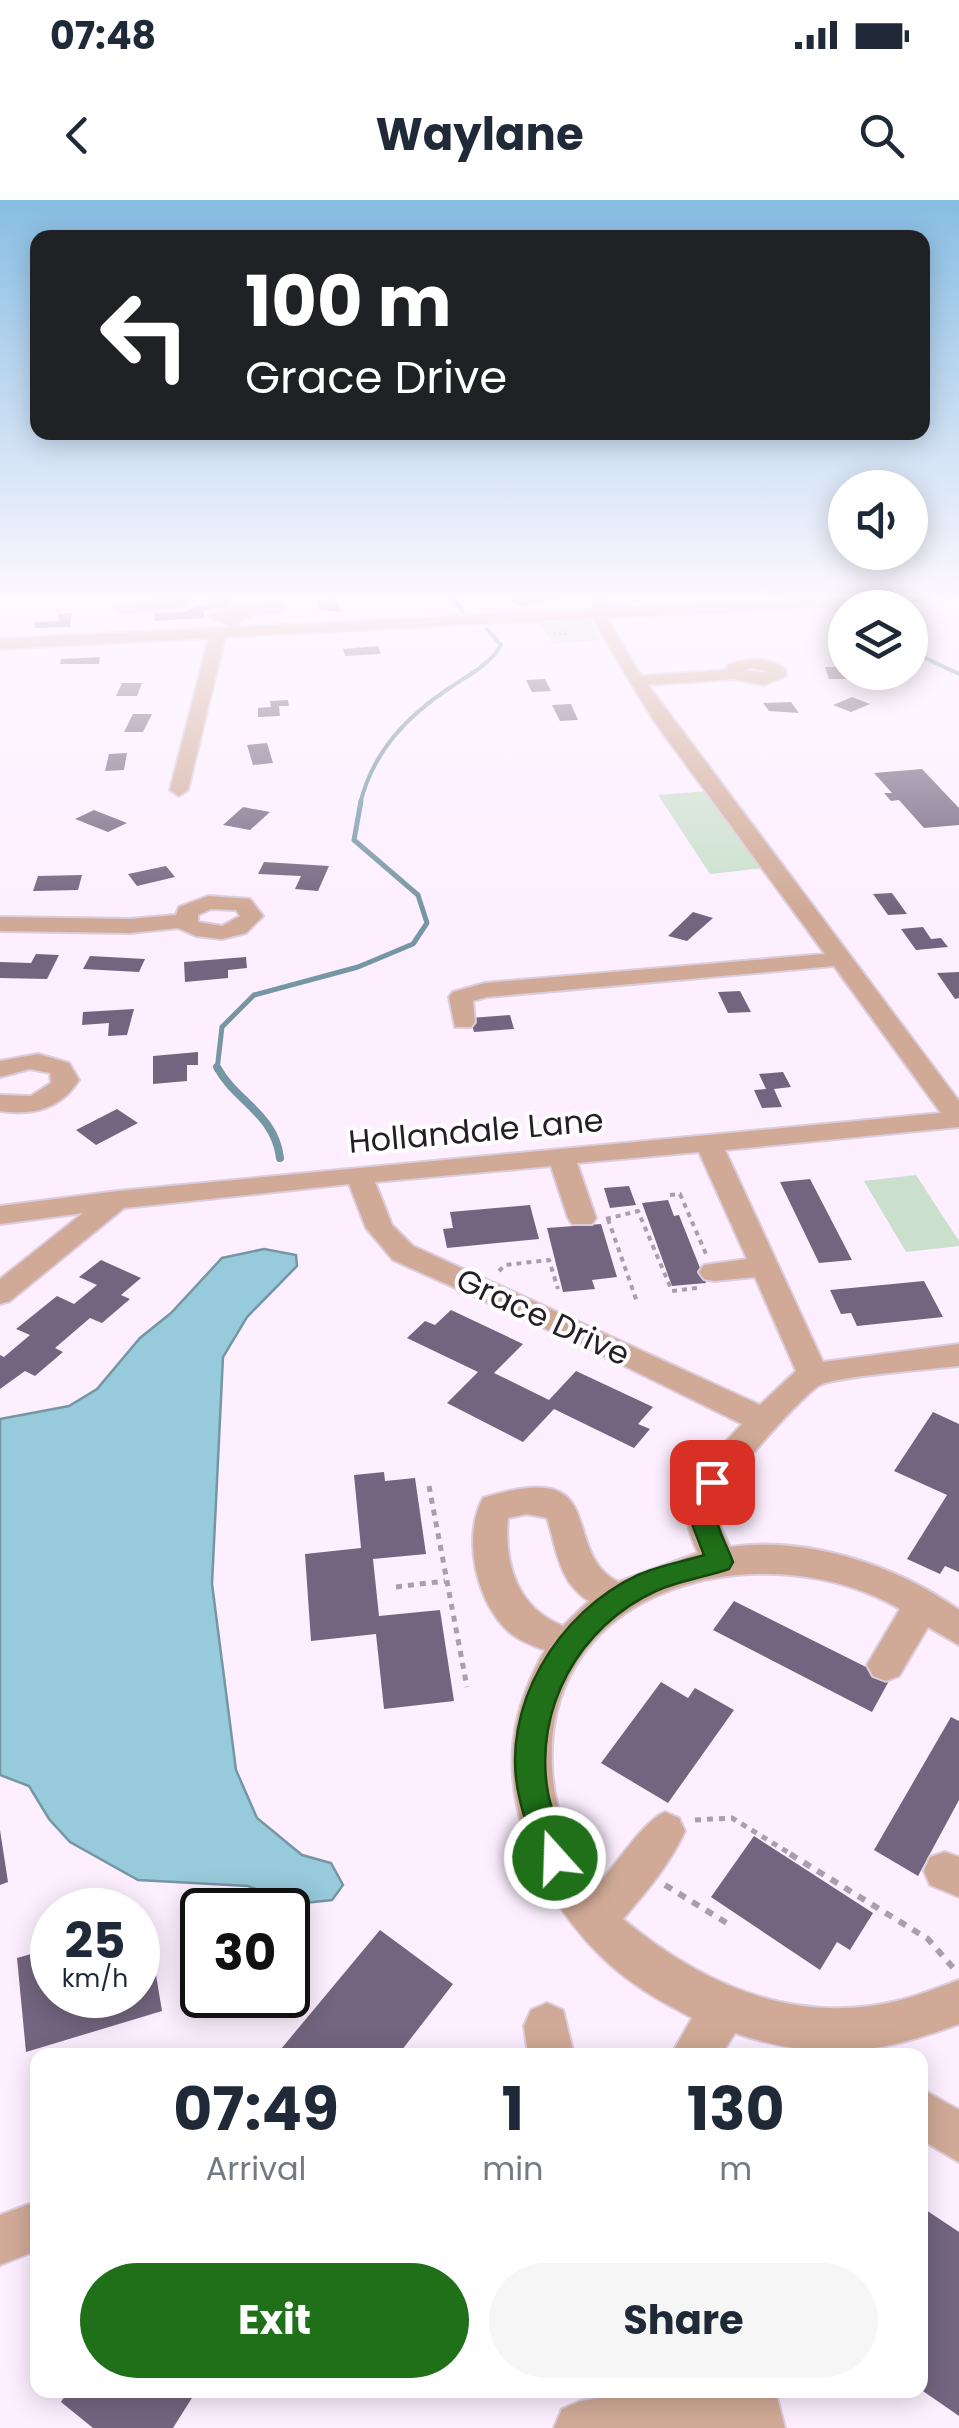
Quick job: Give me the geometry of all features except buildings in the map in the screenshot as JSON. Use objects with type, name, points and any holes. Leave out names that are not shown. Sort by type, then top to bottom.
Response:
[{"type":"street","points":[[180,790],[202,701]]},
{"type":"street","points":[[651,701],[959,1119]]},
{"type":"street","points":[[0,924],[130,926],[184,920]]},
{"type":"street","points":[[463,1022],[461,997],[485,990],[842,959]]},
{"type":"street","points":[[0,1070],[22,1062],[44,1062],[60,1068],[66,1080],[58,1092],[40,1102],[18,1106],[0,1103]]},
{"type":"street","name":"Hollandale Lane","points":[[0,1216],[118,1200],[710,1146],[959,1119]]},
{"type":"street","points":[[710,1146],[812,1374]]},
{"type":"street","points":[[562,1158],[595,1218]]},
{"type":"street","name":"Grace Drive","points":[[360,1176],[370,1213],[384,1237],[403,1253],[764,1422]]},
{"type":"street","points":[[0,1294],[118,1200]]},
{"type":"street","points":[[708,1280],[762,1267]]},
{"type":"street","points":[[720,1562],[702,1522],[704,1491],[812,1374],[959,1355]]},
{"type":"street","points":[[570,1644],[516,1618],[503,1595],[488,1538],[488,1518],[495,1507],[548,1503],[561,1509],[568,1522],[578,1568],[587,1581],[618,1598]]},
{"type":"street","points":[[951,2015],[846,2030],[798,2028],[725,2010],[676,1986],[632,1956],[594,1920],[566,1880],[545,1837],[533,1794],[530,1752],[536,1712],[550,1676],[570,1644],[618,1598],[666,1575],[720,1562],[802,1562],[843,1571],[922,1604],[959,1630]]},
{"type":"street","points":[[886,1664],[922,1604]]},
{"type":"street","points":[[594,1920],[640,1869],[665,1831]]},
{"type":"street","points":[[699,2048],[725,2010]]},
{"type":"street","points":[[798,2028],[828,2048]]},
{"type":"street","points":[[928,2117],[959,2138]]},
{"type":"street","points":[[0,2240],[30,2228]]},
{"type":"street","points":[[580,2428],[752,2405]]},
{"type":"path","points":[[637,1302],[595,1218],[638,1210],[672,1291],[708,1280],[680,1194],[670,1195]]},
{"type":"path","points":[[481,1288],[505,1265],[550,1260],[558,1290]]},
{"type":"path","points":[[429,1486],[466,1687]]},
{"type":"path","points":[[396,1586],[446,1581]]},
{"type":"path","points":[[665,1831],[672,1821],[732,1818],[928,1940],[959,1975]]},
{"type":"path","points":[[640,1869],[730,1926]]},
{"type":"green space","points":[[708,791],[764,868],[710,874],[658,795]]},
{"type":"green space","points":[[916,1175],[959,1246],[906,1252],[864,1181]]},
{"type":"water","points":[[264,1249],[296,1255],[297,1266],[247,1317],[223,1357],[212,1584],[236,1770],[257,1818],[302,1855],[331,1863],[343,1885],[332,1900],[310,1902],[310,1888],[138,1880],[70,1842],[49,1819],[29,1786],[0,1775],[0,1419],[69,1406],[97,1389],[140,1338],[171,1313],[222,1258]]},
{"type":"waterway","points":[[360,804],[383,751],[431,701]]},
{"type":"waterway","points":[[217,1067],[222,1027],[254,995],[358,967],[413,944],[427,923],[418,895],[354,840],[361,801]]},
{"type":"waterway","points":[[217,1067],[271,1130],[280,1158]]},
{"type":"route","points":[[555,1858],[533,1794],[530,1752],[536,1712],[550,1676],[570,1644],[618,1598],[684,1569],[720,1562],[700,1511],[704,1491],[712,1482]]}]
